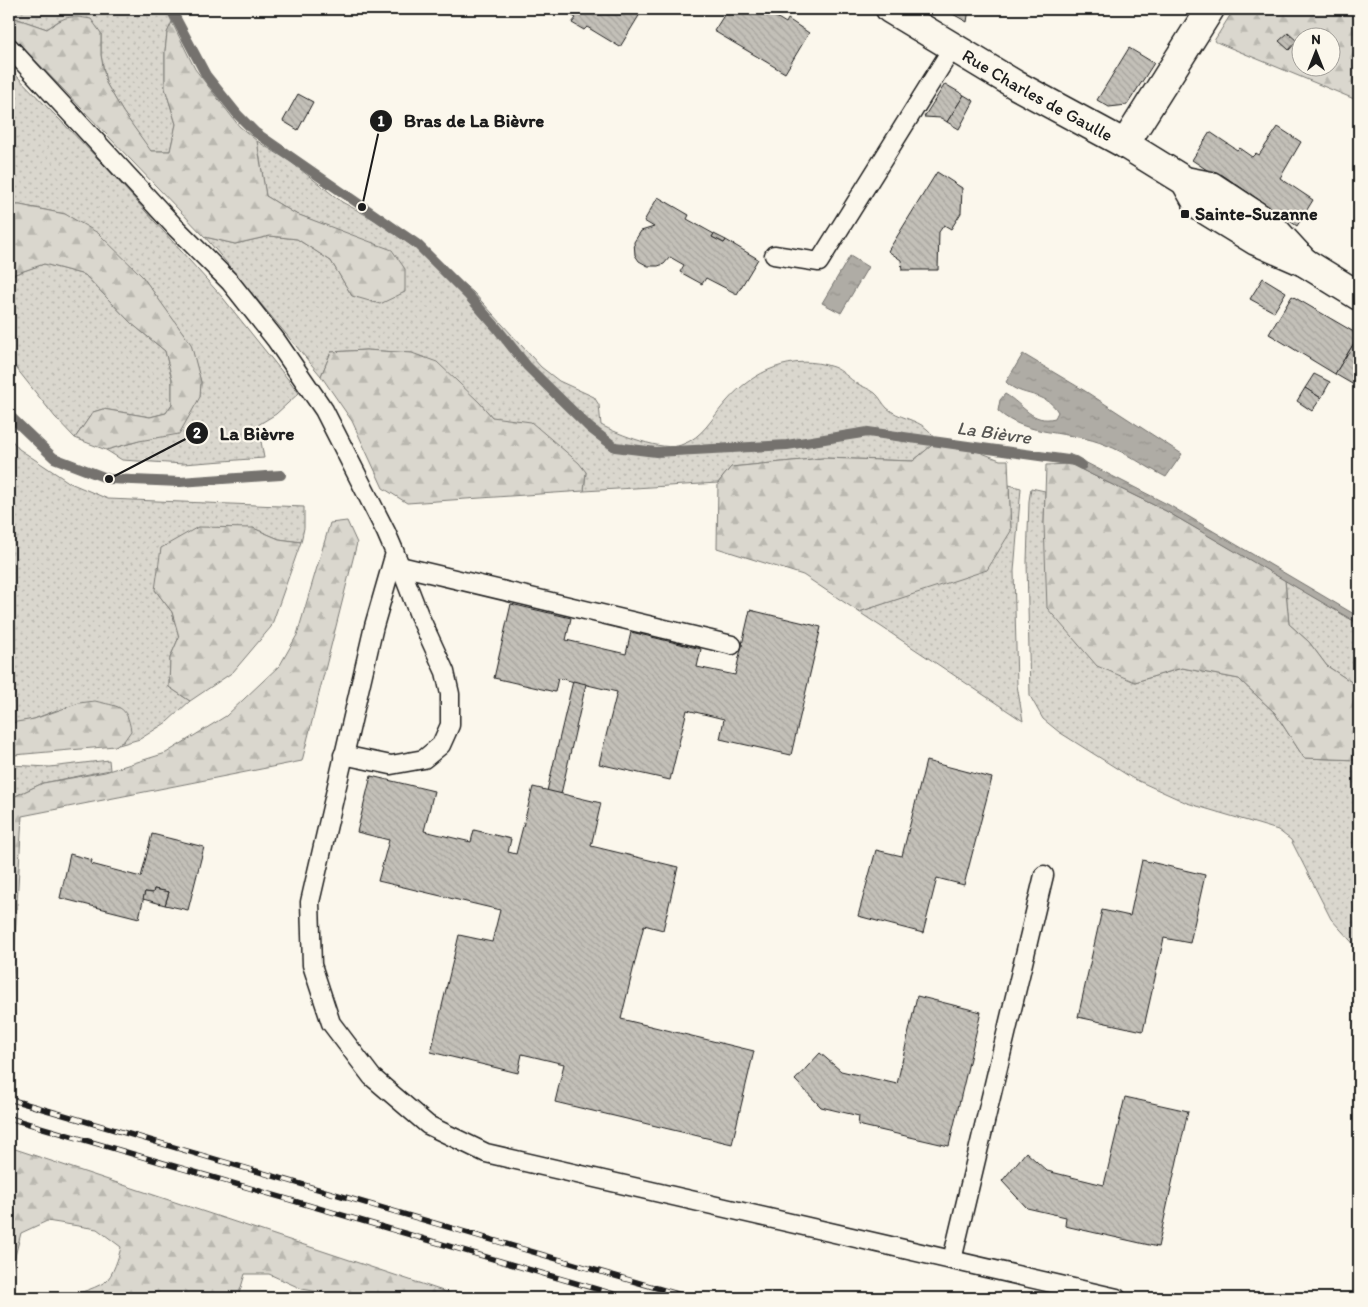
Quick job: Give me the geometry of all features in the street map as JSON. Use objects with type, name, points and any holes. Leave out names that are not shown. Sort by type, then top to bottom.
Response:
[{"type":"main road","name":"Rue Charles de Gaulle","points":[[890,9],[1016,86],[1125,144],[1185,182],[1211,186],[1270,225],[1304,262],[1359,296]]},
{"type":"main road","points":[[1125,144],[1210,9]]},
{"type":"lane","points":[[9,47],[176,228],[230,282],[276,340],[324,410],[386,532],[419,615],[445,672],[450,694],[450,725],[441,745],[424,760],[391,766],[343,755]]},
{"type":"lane","points":[[774,255],[819,262],[953,47]]},
{"type":"lane","points":[[397,560],[732,645]]},
{"type":"lane","points":[[397,560],[374,626],[310,902],[312,965],[331,1022],[372,1076],[428,1125],[486,1154],[1117,1298]]},
{"type":"lane","points":[[952,1260],[1044,875]]},
{"type":"green space","points":[[9,9],[166,9],[172,22],[167,33],[165,51],[165,88],[176,124],[170,151],[150,151],[106,83],[101,55],[101,33],[60,20],[47,29],[9,16]]},
{"type":"green space","points":[[1234,9],[1359,9],[1359,101],[1303,78],[1340,78],[1340,28],[1290,28],[1290,72],[1214,41]]},
{"type":"green space","points":[[9,16],[47,29],[67,18],[91,19],[101,33],[101,55],[106,83],[123,112],[151,151],[170,151],[176,124],[165,88],[165,51],[167,33],[172,22],[195,69],[239,126],[257,141],[266,196],[294,213],[392,250],[405,269],[405,292],[380,304],[352,296],[331,261],[297,239],[270,236],[235,244],[205,237],[9,33]]},
{"type":"green space","points":[[9,68],[105,166],[223,298],[299,393],[276,414],[258,425],[264,458],[183,464],[122,460],[106,450],[139,441],[200,397],[201,382],[190,344],[142,276],[65,214],[20,205],[9,205]]},
{"type":"green space","points":[[257,141],[291,162],[342,202],[377,221],[450,273],[473,292],[541,367],[559,381],[594,397],[599,405],[601,425],[609,429],[652,444],[673,447],[681,445],[702,432],[737,390],[749,381],[761,373],[775,368],[803,362],[818,363],[839,370],[875,393],[891,411],[923,426],[937,441],[913,461],[823,458],[731,467],[718,483],[584,491],[586,472],[492,417],[479,402],[412,353],[366,350],[331,352],[321,376],[205,237],[235,244],[270,236],[297,239],[331,261],[352,296],[352,236],[294,213],[266,196]]},
{"type":"green space","points":[[9,205],[20,205],[65,214],[98,233],[142,276],[191,344],[201,382],[200,397],[179,434],[139,441],[106,450],[75,438],[93,412],[103,409],[150,417],[166,413],[172,404],[172,379],[165,351],[131,323],[85,275],[44,264],[9,276]]},
{"type":"green space","points":[[44,264],[85,275],[131,323],[165,351],[172,379],[172,404],[166,413],[150,417],[103,409],[93,412],[75,438],[55,417],[9,359],[9,276]]},
{"type":"green space","points":[[366,350],[412,353],[437,362],[492,417],[531,422],[579,463],[586,472],[584,491],[407,503],[383,488],[352,421],[321,376],[331,352]]},
{"type":"green space","points":[[9,437],[19,449],[70,483],[108,499],[304,507],[304,528],[301,542],[279,539],[253,528],[155,590],[172,612],[179,637],[170,658],[169,687],[190,701],[167,722],[140,739],[115,746],[124,741],[57,710],[34,719],[9,725]]},
{"type":"green space","points":[[937,441],[974,450],[1000,460],[1008,460],[1011,531],[987,570],[859,612],[803,575],[717,548],[718,483],[731,467],[823,458],[913,461]]},
{"type":"green space","points":[[1070,464],[1166,511],[1285,580],[1289,624],[1309,642],[1327,666],[1359,687],[1359,760],[1304,758],[1275,713],[1239,679],[1182,668],[1135,682],[1097,666],[1047,608],[1044,524],[1046,465]]},
{"type":"green space","points":[[1009,485],[1021,488],[1014,571],[1017,685],[1023,721],[859,612],[912,594],[1011,531]]},
{"type":"green space","points":[[1031,488],[1045,491],[1044,524],[1135,682],[1182,668],[1239,679],[1275,713],[1304,758],[1359,760],[1359,950],[1331,919],[1291,840],[1278,830],[1187,803],[1132,778],[1059,732],[1043,719],[1030,696],[1027,562]]},
{"type":"green space","points":[[347,521],[357,543],[302,761],[22,816],[9,1043],[9,799],[43,783],[105,772],[166,753],[226,716],[280,665],[297,635],[330,523]]},
{"type":"green space","points":[[198,527],[253,528],[279,539],[301,542],[271,627],[233,672],[190,701],[169,687],[170,658],[179,637],[172,612],[155,590],[161,548]]},
{"type":"green space","points":[[1285,580],[1359,624],[1359,687],[1327,666],[1309,642],[1289,624]]},
{"type":"green space","points":[[95,701],[115,706],[124,711],[131,731],[124,741],[115,746],[14,755],[9,753],[9,725],[11,723],[34,719],[79,703]]},
{"type":"green space","points":[[109,760],[110,770],[43,783],[9,799],[9,765],[50,767]]},
{"type":"green space","points":[[9,1147],[460,1298],[352,1298],[302,1289],[269,1274],[245,1274],[239,1294],[230,1298],[61,1298],[89,1290],[105,1282],[113,1271],[121,1247],[97,1229],[47,1221],[21,1233],[13,1264],[9,1297]]},
{"type":"water","points":[[850,256],[868,267],[841,313],[822,303]]},
{"type":"water","points":[[1023,354],[1085,391],[1182,454],[1166,477],[1106,445],[1092,440],[1022,425],[998,411],[1000,400],[1005,394],[1034,416],[1047,419],[1055,418],[1058,412],[1046,400],[1012,387],[1006,382]]},
{"type":"water","points":[[1069,454],[1169,505],[1359,617],[1359,624],[1166,511],[1070,464]]},
{"type":"building","points":[[561,9],[643,9],[620,47],[587,27],[584,30],[572,23],[576,18]]},
{"type":"building","points":[[728,9],[763,9],[786,23],[788,19],[809,33],[785,73],[714,31]]},
{"type":"building","points":[[944,9],[969,9],[967,22]]},
{"type":"building","points":[[1288,33],[1290,35],[1290,49],[1289,50],[1279,41]]},
{"type":"building","points":[[1129,48],[1154,63],[1127,105],[1109,107],[1097,100]]},
{"type":"building","points":[[945,84],[964,95],[947,122],[941,118],[924,117]]},
{"type":"building","points":[[298,94],[313,102],[298,130],[283,121]]},
{"type":"building","points":[[964,95],[974,101],[959,129],[947,122]]},
{"type":"building","points":[[1278,127],[1301,142],[1280,178],[1313,200],[1297,226],[1221,174],[1219,178],[1192,160],[1210,132],[1237,150],[1239,148],[1252,157],[1256,153],[1259,155]]},
{"type":"building","points":[[937,172],[962,188],[961,213],[951,229],[944,225],[939,232],[938,270],[902,270],[901,260],[888,251]]},
{"type":"building","points":[[658,197],[689,215],[687,219],[714,234],[712,237],[724,243],[726,240],[758,259],[737,294],[706,278],[702,284],[680,272],[684,265],[670,257],[664,264],[658,266],[648,266],[639,261],[635,255],[634,242],[641,231],[654,227],[644,221]]},
{"type":"building","points":[[714,234],[726,240],[724,243],[712,237]]},
{"type":"building","points":[[1263,278],[1286,292],[1274,312],[1250,299]]},
{"type":"building","points":[[1292,296],[1359,335],[1335,374],[1269,334]]},
{"type":"building","points":[[1359,335],[1359,388],[1335,374]]},
{"type":"building","points":[[1314,374],[1330,382],[1321,398],[1305,388]]},
{"type":"building","points":[[1305,388],[1321,398],[1312,411],[1297,401]]},
{"type":"building","points":[[511,604],[571,618],[566,640],[626,654],[631,632],[701,649],[697,667],[735,675],[750,610],[821,627],[791,755],[720,739],[724,719],[687,710],[670,780],[599,764],[617,692],[558,678],[555,692],[494,678]]},
{"type":"building","points":[[573,681],[586,684],[561,794],[547,791]]},
{"type":"building","points":[[926,761],[992,778],[964,885],[937,878],[923,933],[858,916],[876,850],[902,856]]},
{"type":"building","points":[[371,776],[434,791],[424,831],[471,842],[474,830],[511,839],[508,852],[516,854],[533,787],[601,803],[591,846],[678,867],[663,930],[644,925],[621,1019],[754,1051],[732,1144],[555,1102],[564,1064],[522,1054],[518,1073],[431,1052],[459,935],[492,942],[500,910],[378,881],[389,840],[357,832]]},
{"type":"building","points":[[152,834],[204,847],[188,910],[165,905],[169,892],[154,889],[153,893],[145,892],[139,918],[60,898],[70,854],[92,860],[91,864],[141,877]]},
{"type":"building","points":[[1142,860],[1205,875],[1190,943],[1164,938],[1143,1031],[1078,1017],[1102,910],[1130,916]]},
{"type":"building","points":[[154,889],[169,892],[165,905],[143,899],[145,892],[153,893]]},
{"type":"building","points":[[917,996],[981,1012],[949,1146],[858,1125],[859,1116],[821,1107],[795,1080],[820,1053],[841,1071],[897,1084]]},
{"type":"building","points":[[1125,1097],[1188,1111],[1158,1247],[1065,1226],[1066,1217],[1027,1208],[1002,1181],[1026,1152],[1047,1171],[1104,1185]]},
{"type":"waterway","points":[[171,9],[206,75],[238,115],[255,132],[417,244],[468,295],[527,366],[590,428],[615,447],[656,452],[787,445],[868,432],[1075,461],[1082,465]]},
{"type":"waterway","name":"La Bièvre","points":[[9,415],[54,458],[109,479],[180,482],[281,475]]},
{"type":"railway","points":[[9,1099],[691,1298]]},
{"type":"railway","points":[[9,1118],[627,1298]]},
{"type":"place","name":"Bras de La Bièvre","points":[[362,207]]},
{"type":"place","name":"Sainte-Suzanne","points":[[1185,214]]},
{"type":"place","name":"La Bièvre","points":[[109,479]]}]
